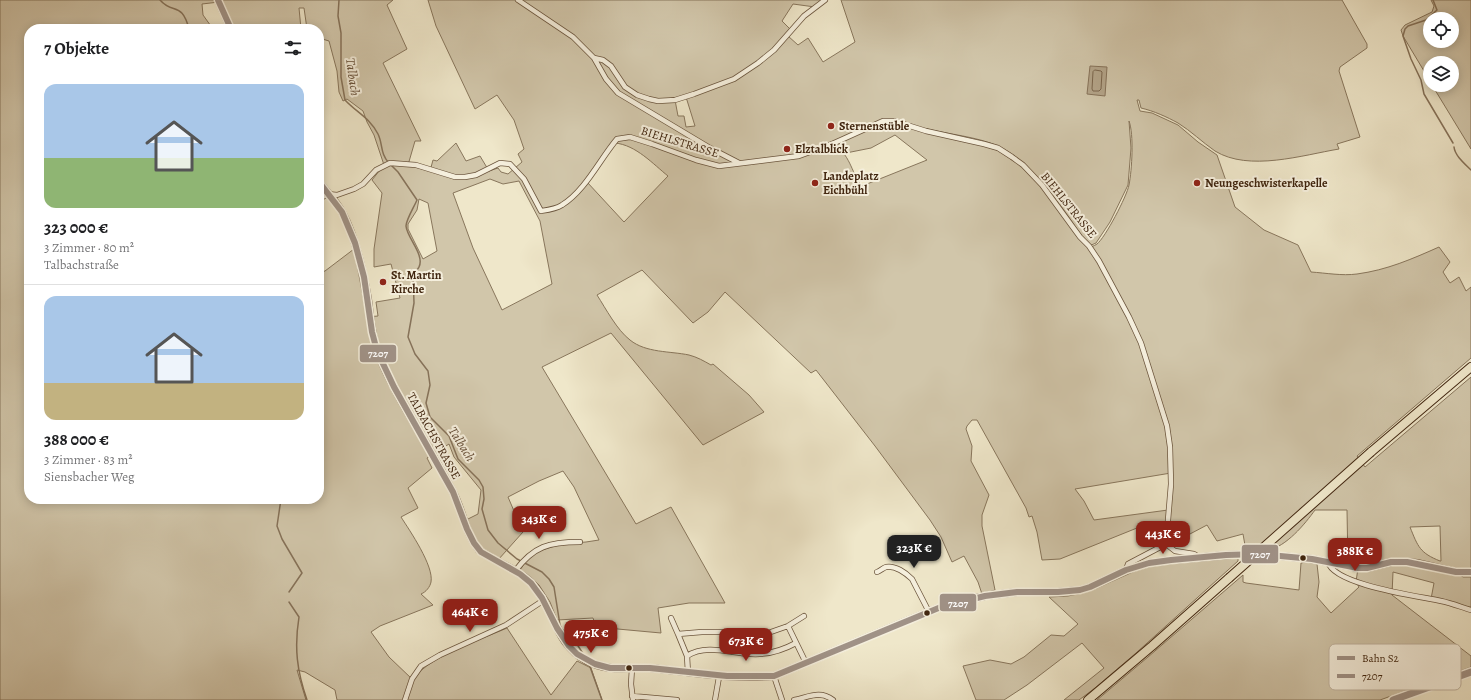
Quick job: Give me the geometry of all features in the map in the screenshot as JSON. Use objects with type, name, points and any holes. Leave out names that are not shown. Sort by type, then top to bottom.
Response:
[{"type":"highway","points":[[1088,700],[1152,646],[1471,367]]},
{"type":"street","points":[[218,0],[229,24]]},
{"type":"street","points":[[518,0],[573,37],[594,58],[603,60],[610,66],[625,87],[637,95],[649,100],[658,101],[675,100],[734,79],[774,50],[804,16],[825,0]]},
{"type":"street","name":"BIEHLSTRASSE","points":[[594,58],[618,93],[710,148],[740,164]]},
{"type":"street","points":[[603,73],[610,66]]},
{"type":"street","name":"BIEHLSTRASSE","points":[[328,194],[337,195],[354,189],[363,184],[376,170],[388,163],[416,166],[455,177],[476,175],[500,163],[510,164],[524,179],[541,211],[553,209],[562,205],[576,194],[617,139],[630,137],[696,160],[719,166],[799,156],[832,144],[888,120],[926,131],[998,148],[1023,165],[1042,184],[1080,237],[1089,246],[1099,261],[1126,311],[1141,343],[1167,426],[1170,447],[1171,484],[1166,544]]},
{"type":"street","name":"TALBACHSTRASSE","points":[[324,189],[342,211],[352,233],[367,294],[376,349],[392,384],[452,490],[472,539],[480,551],[515,571],[534,586],[544,600],[566,645],[578,656],[596,666],[618,669],[648,668],[720,677],[754,678],[774,676],[929,612],[967,600],[1017,592],[1058,592],[1080,590],[1090,587],[1126,570],[1149,563],[1226,555],[1259,554],[1293,556],[1358,568],[1367,568],[1391,562],[1407,562],[1456,572],[1471,572]]},
{"type":"street","points":[[324,196],[328,194]]},
{"type":"street","points":[[515,571],[525,558],[536,550],[562,542],[580,542]]},
{"type":"street","points":[[1126,570],[1128,564],[1166,544],[1175,551],[1194,554],[1199,558]]},
{"type":"street","points":[[1328,562],[1329,567],[1338,574],[1360,583],[1376,588],[1444,602],[1471,610]]},
{"type":"street","points":[[878,572],[886,567],[891,567],[909,575],[929,612]]},
{"type":"street","points":[[405,700],[412,679],[421,666],[440,654],[506,625],[544,600]]},
{"type":"street","points":[[678,634],[722,632],[745,636],[768,632],[788,626],[804,616]]},
{"type":"street","points":[[671,618],[687,656],[688,673]]},
{"type":"street","points":[[788,626],[806,663]]},
{"type":"street","points":[[687,656],[694,652],[708,650],[763,654],[796,643]]},
{"type":"street","points":[[632,668],[633,698],[677,700]]},
{"type":"street","points":[[774,676],[782,700]]},
{"type":"street","points":[[715,700],[720,677]]},
{"type":"street","points":[[794,700],[817,694],[829,696],[833,700]]},
{"type":"shaded area","points":[[0,0],[393,0],[387,5],[407,49],[383,63],[421,141],[415,141],[408,165],[430,171],[433,160],[437,161],[456,143],[466,161],[480,156],[489,171],[498,168],[501,172],[508,174],[522,162],[518,154],[524,149],[514,120],[497,95],[475,109],[436,26],[428,0],[825,0],[815,7],[793,4],[782,21],[791,30],[788,36],[798,45],[808,38],[823,62],[855,42],[841,0],[1342,0],[1367,44],[1367,48],[1340,67],[1339,71],[1360,137],[1337,144],[1339,149],[1276,160],[1244,160],[1229,157],[1215,151],[1178,123],[1160,114],[1141,108],[1139,100],[1137,100],[1140,111],[1152,113],[1178,125],[1198,142],[1217,155],[1235,207],[1264,230],[1298,245],[1311,272],[1346,275],[1379,270],[1399,264],[1439,247],[1450,262],[1443,272],[1450,283],[1459,277],[1466,291],[1471,287],[1471,358],[1357,456],[1365,467],[1471,377],[1471,572],[1462,573],[1455,569],[1456,572],[1463,577],[1471,577],[1471,610],[1431,599],[1434,583],[1393,572],[1392,595],[1455,644],[1329,644],[1329,690],[1408,690],[1380,700],[1097,700],[1243,575],[1243,582],[1246,583],[1299,590],[1301,563],[1306,562],[1317,564],[1319,582],[1317,597],[1331,613],[1359,587],[1356,582],[1358,568],[1348,566],[1347,510],[1315,510],[1306,522],[1288,540],[1275,548],[1268,550],[1246,551],[1243,534],[1217,541],[1207,525],[1171,544],[1168,544],[1167,540],[1169,526],[1137,528],[1060,559],[1042,560],[1037,532],[1032,516],[1029,517],[1026,508],[977,420],[972,420],[966,429],[972,446],[971,461],[989,495],[982,515],[982,526],[995,590],[982,594],[978,582],[964,556],[952,562],[941,537],[930,520],[816,370],[811,373],[725,292],[708,312],[693,323],[642,270],[597,295],[625,336],[643,347],[658,351],[689,355],[711,365],[713,364],[749,395],[764,412],[703,445],[611,333],[542,367],[636,524],[671,507],[725,603],[689,603],[658,608],[661,633],[596,627],[593,618],[557,620],[550,602],[539,585],[520,570],[527,560],[536,552],[561,544],[599,540],[574,487],[563,471],[539,481],[508,497],[523,532],[498,560],[486,552],[478,544],[469,528],[466,520],[478,514],[481,490],[454,457],[449,444],[427,458],[432,468],[408,488],[418,508],[401,517],[429,567],[431,582],[426,591],[421,594],[433,605],[380,626],[371,632],[389,657],[412,679],[432,662],[444,655],[507,628],[551,695],[577,661],[591,668],[602,700],[337,700],[335,690],[305,672],[297,670],[306,700],[0,700]],"holes":[[[618,92],[693,137],[617,93]],[[686,97],[695,126],[686,127],[684,116],[678,116],[675,100]],[[1129,121],[1132,134],[1132,162],[1129,185],[1124,198],[1105,234],[1097,244],[1088,248],[1040,186],[1021,166],[997,150],[927,129],[981,140],[998,146],[1012,154],[1025,164],[1049,190],[1089,246],[1096,243],[1110,222],[1128,185],[1131,148]],[[895,135],[927,160],[862,186],[847,158],[832,144],[799,157],[740,164],[731,159],[740,163],[799,155],[832,143],[846,153],[871,148]],[[615,143],[623,144],[637,151],[668,176],[624,222],[587,182]],[[490,179],[503,184],[519,181],[540,221],[552,284],[502,310],[473,248],[453,193]],[[419,199],[428,203],[437,251],[423,259],[408,229],[408,224],[417,210]],[[1171,473],[1168,510],[1094,520],[1084,501],[1075,489]],[[1440,526],[1441,561],[1428,555],[1420,548],[1410,527]]]},
{"type":"shaded area","points":[[1431,0],[1471,0],[1471,149],[1436,92],[1459,92],[1459,56],[1423,56],[1423,69],[1401,30],[1405,25],[1423,16],[1423,48],[1459,48],[1459,12],[1432,12],[1434,6]]},
{"type":"shaded area","points":[[1238,558],[1238,561],[1136,653],[1079,700],[1064,700],[1104,668],[1082,643],[1027,685],[1004,700],[976,700],[963,666],[990,660],[1011,664],[1024,657],[1051,635],[1064,636],[1078,624],[1049,597],[1068,596],[1082,593],[1135,571],[1155,565]]},
{"type":"shaded area","points":[[1461,648],[1471,656],[1471,667],[1461,671]]},
{"type":"water","points":[[1090,66],[1107,67],[1105,96],[1087,94]]},
{"type":"waterway","points":[[160,0],[169,7],[180,11],[187,24]]},
{"type":"waterway","name":"Talbach","points":[[339,0],[338,16],[341,33],[341,77],[345,100],[375,128],[380,138],[384,156],[389,163]]},
{"type":"waterway","points":[[1433,0],[1437,10],[1426,20],[1408,26],[1405,29],[1403,36],[1411,59],[1421,80],[1424,94],[1453,143]]},
{"type":"waterway","points":[[1454,147],[1458,157],[1471,170]]},
{"type":"waterway","name":"Talbach","points":[[391,165],[398,172],[417,200],[406,223],[409,236],[420,257],[418,268],[413,274],[414,303],[408,337],[415,354],[428,371],[430,385],[426,403],[430,417],[449,436],[458,459],[479,480],[483,487],[484,499],[482,509],[488,530],[498,543],[517,559],[542,572],[549,579],[554,587],[560,625],[562,629],[575,641],[585,657]]},
{"type":"waterway","points":[[280,504],[277,526],[282,539],[302,573],[289,592]]},
{"type":"waterway","points":[[289,602],[299,617],[297,628],[297,659],[307,700]]},
{"type":"waterway","name":"Talbach","points":[[589,664],[602,700]]},
{"type":"rail line","name":"S2","points":[[1461,676],[1471,672]]},
{"type":"rail line","name":"S2","points":[[1393,700],[1421,690]]},
{"type":"transit line","name":"7207","points":[[218,0],[229,24]]},
{"type":"transit line","name":"7207","points":[[324,189],[342,212],[355,243],[364,277],[372,332],[377,351],[394,387],[453,492],[474,543],[481,552],[520,574],[531,583],[542,598],[557,628],[569,646],[577,654],[595,664],[610,668],[650,668],[727,676],[774,676],[941,607],[985,596],[1017,592],[1058,592],[1080,590],[1090,587],[1126,570],[1149,563],[1171,560],[1226,555],[1259,554],[1312,559],[1358,568],[1367,568],[1391,562],[1407,562],[1456,572],[1471,572]]},
{"type":"place","name":"Sternenstüble","points":[[831,126]]},
{"type":"place","name":"Elztalblick","points":[[787,149]]},
{"type":"place","name":"Landeplatz Eichbühl","points":[[815,183]]},
{"type":"place","name":"Neungeschwisterkapelle","points":[[1197,183]]},
{"type":"place","name":"St. Martin Kirche","points":[[383,282]]}]
